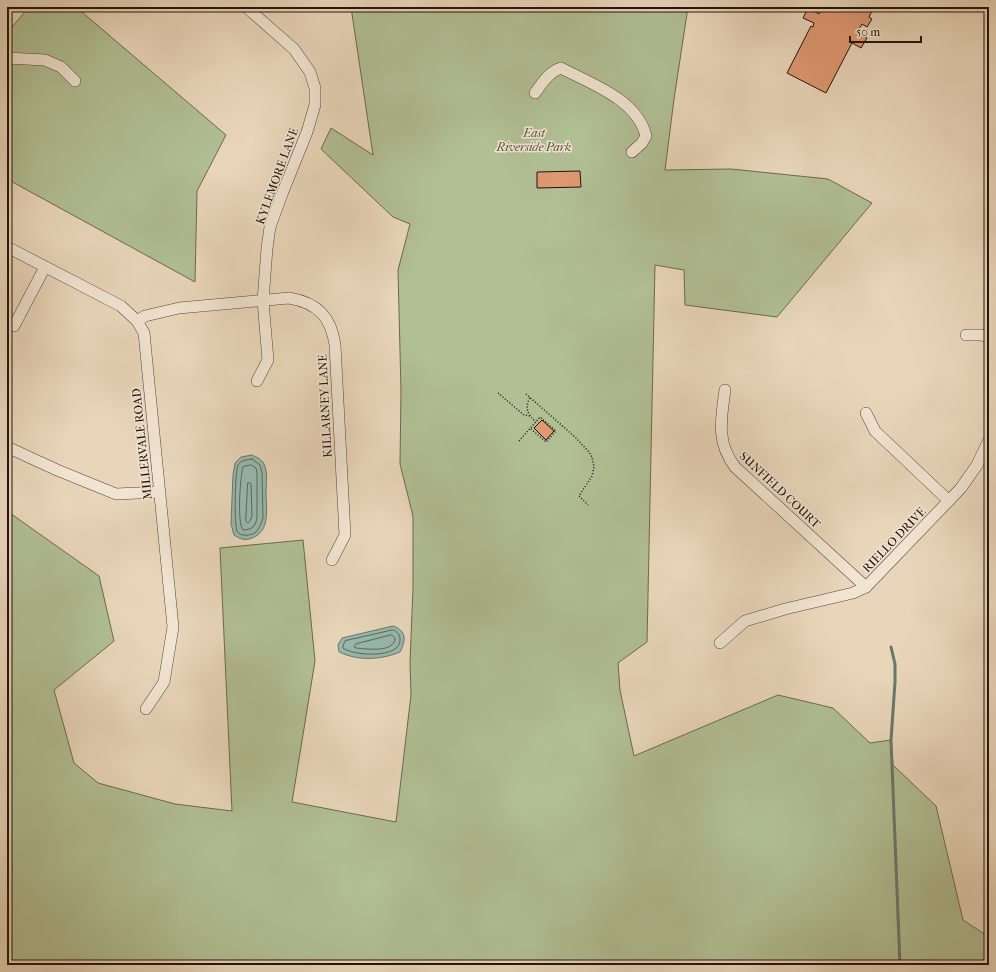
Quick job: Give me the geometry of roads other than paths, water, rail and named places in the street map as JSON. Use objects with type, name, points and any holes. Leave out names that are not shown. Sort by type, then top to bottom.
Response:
[{"type":"street","name":"KYLEMORE LANE","points":[[246,7],[258,11],[294,50],[310,72],[315,88],[315,105],[307,132],[270,227],[263,301],[268,360],[257,381]]},
{"type":"street","points":[[7,58],[45,60],[61,67],[75,81]]},
{"type":"street","points":[[535,93],[542,82],[555,70],[561,68],[613,95],[639,118],[644,128],[646,136],[642,143],[632,152]]},
{"type":"street","name":"MILLERVALE ROAD","points":[[7,247],[121,306],[137,321],[144,332],[173,627],[164,682],[146,709]]},
{"type":"street","points":[[14,326],[45,267]]},
{"type":"street","name":"KILLARNEY LANE","points":[[137,321],[145,316],[179,308],[289,298],[311,305],[323,314],[329,322],[334,334],[344,534],[332,560]]},
{"type":"street","points":[[966,335],[981,335],[989,337]]},
{"type":"street","name":"SUNFIELD COURT","points":[[725,390],[721,427],[722,444],[728,458],[735,468],[866,587]]},
{"type":"street","points":[[866,413],[875,431],[949,501]]},
{"type":"street","name":"RIELLO DRIVE","points":[[720,643],[745,621],[785,609],[853,593],[866,587],[961,488],[977,465],[989,440]]},
{"type":"street","points":[[7,447],[57,470],[116,494],[160,492]]},
{"type":"water","points":[[252,455],[262,461],[266,470],[267,512],[265,525],[258,535],[250,539],[245,539],[234,535],[231,524],[233,475],[235,463],[241,457]]},
{"type":"water","points":[[393,626],[401,630],[404,636],[400,652],[385,657],[362,658],[339,652],[338,645],[342,638]]},
{"type":"waterway","points":[[891,647],[895,664],[891,740],[900,965]]},
{"type":"park label","name":"East Riverside Park","points":[[534,140]]}]
